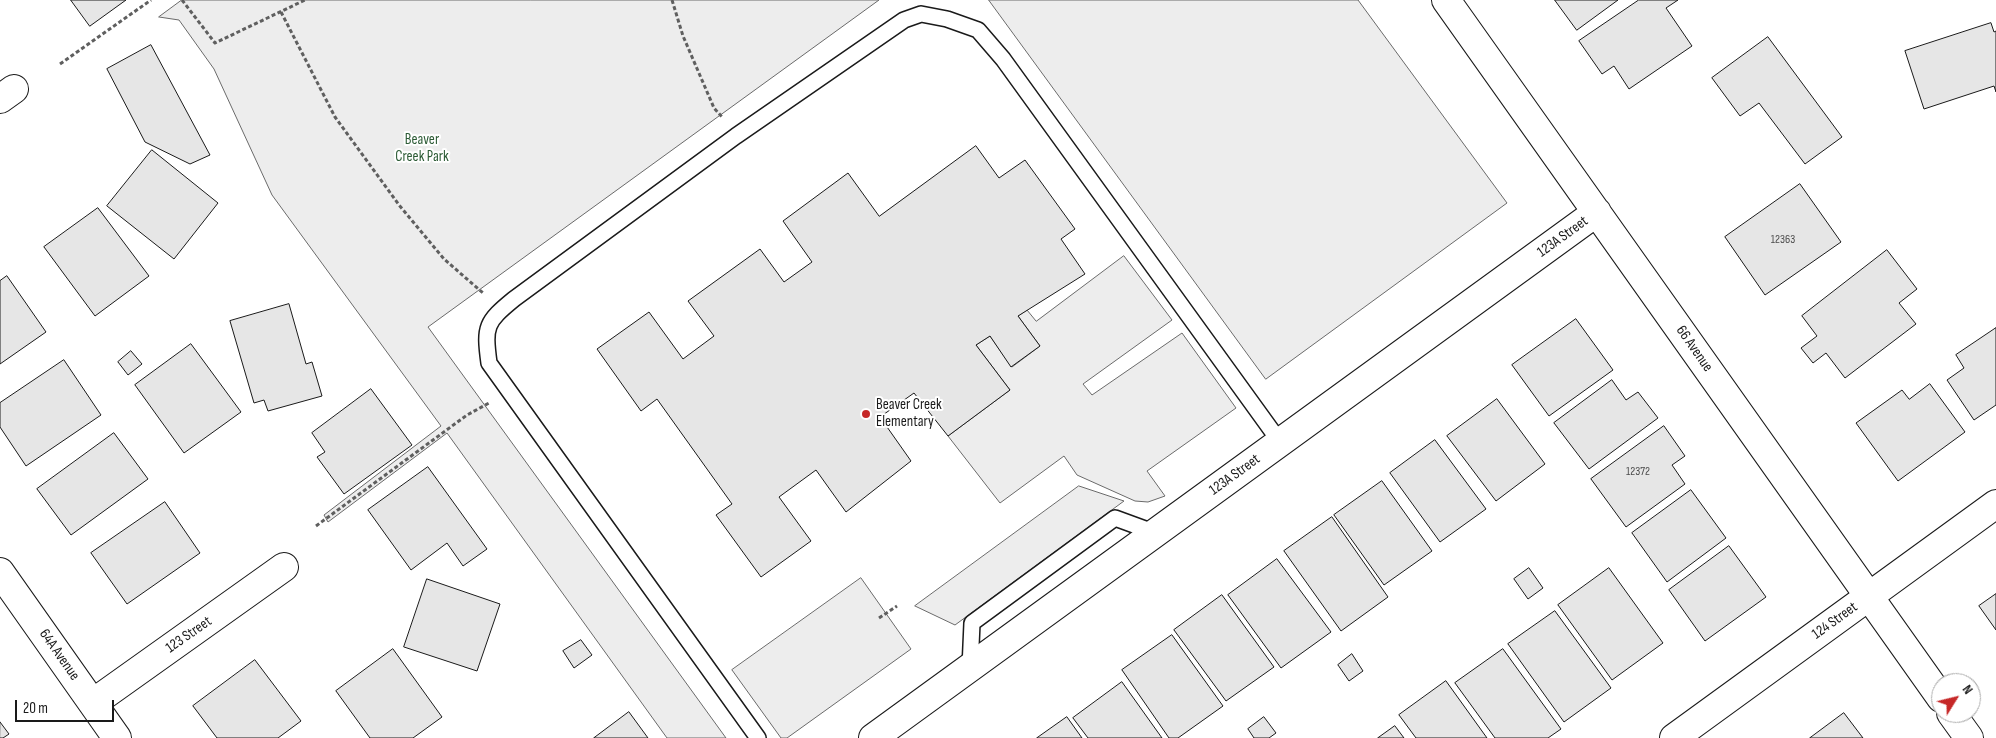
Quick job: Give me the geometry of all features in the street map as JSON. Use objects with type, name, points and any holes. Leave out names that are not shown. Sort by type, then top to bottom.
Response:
[{"type":"street","name":"66 Avenue","points":[[1446,0],[1931,684]]},
{"type":"street","name":"123A Street","points":[[873,738],[1597,212]]},
{"type":"street","name":"124 Street","points":[[1674,738],[1996,504]]},
{"type":"street","name":"123 Street","points":[[93,703],[284,568]]},
{"type":"street","name":"64A Avenue","points":[[0,572],[117,738]]},
{"type":"street","points":[[1958,723],[1969,738]]},
{"type":"lane","points":[[758,738],[489,363],[486,340],[492,317],[501,310],[736,136],[904,20],[921,14],[947,19],[978,30],[1003,59],[1280,442]]},
{"type":"lane","points":[[970,668],[972,623],[1115,518],[1156,534]]},
{"type":"path","points":[[60,64],[150,0]]},
{"type":"path","points":[[182,0],[215,43],[305,0]]},
{"type":"path","points":[[672,0],[683,36],[714,108],[736,136]]},
{"type":"path","points":[[281,12],[334,117],[399,205],[444,259],[501,310]]},
{"type":"path","points":[[316,526],[467,415],[509,392]]},
{"type":"path","points":[[879,618],[897,606]]},
{"type":"shaded area","name":"Beaver Creek Park","points":[[182,0],[879,0],[428,327],[726,738],[667,738],[447,433],[328,522],[324,515],[441,426],[272,195],[214,69],[179,20],[159,17]]},
{"type":"shaded area","points":[[989,0],[1358,0],[1507,203],[1266,379]]},
{"type":"shaded area","points":[[1124,256],[1172,320],[1083,384],[1092,395],[1182,333],[1236,408],[1147,471],[1165,496],[1148,502],[1135,501],[1077,475],[1064,456],[1000,503],[948,436],[1010,390],[976,345],[990,336],[1012,367],[1040,346],[1018,316],[1027,310],[1036,321]]},
{"type":"shaded area","points":[[1079,486],[1124,501],[955,625],[915,606]]},
{"type":"shaded area","points":[[861,578],[911,649],[787,738],[781,738],[732,670]]},
{"type":"building","points":[[71,0],[126,0],[90,26]]},
{"type":"building","points":[[1555,0],[1618,0],[1577,30]]},
{"type":"building","points":[[1639,0],[1678,0],[1666,8],[1692,46],[1629,89],[1614,66],[1602,74],[1579,41]]},
{"type":"building","points":[[1991,23],[1994,32],[1996,31],[1996,92],[1994,86],[1924,109],[1905,51]]},
{"type":"building","points":[[1768,37],[1842,137],[1805,164],[1759,103],[1740,116],[1712,78]]},
{"type":"building","points":[[151,45],[210,155],[190,164],[145,142],[107,69]]},
{"type":"building","points":[[976,146],[999,178],[1025,160],[1075,229],[1061,239],[1085,274],[1018,316],[1040,346],[1011,367],[990,336],[976,345],[1010,390],[948,436],[914,393],[880,417],[911,461],[846,512],[816,470],[779,497],[811,541],[761,577],[716,515],[732,504],[657,399],[641,411],[597,349],[649,312],[683,359],[714,336],[688,301],[760,249],[784,282],[812,262],[783,221],[848,173],[879,216]]},
{"type":"building","points":[[152,150],[218,203],[174,259],[107,206]]},
{"type":"building","points":[[1800,184],[1841,242],[1765,295],[1725,237]]},
{"type":"building","points":[[98,208],[149,276],[95,316],[44,247]]},
{"type":"building","points":[[1887,250],[1917,289],[1899,303],[1916,324],[1845,378],[1826,353],[1813,363],[1801,348],[1817,336],[1802,316]]},
{"type":"building","points":[[7,276],[46,332],[0,364],[0,281]]},
{"type":"building","points":[[289,304],[306,364],[312,362],[322,396],[268,411],[264,400],[254,403],[230,321]]},
{"type":"building","points":[[1576,319],[1613,370],[1549,416],[1512,365]]},
{"type":"building","points":[[1996,328],[1996,405],[1974,420],[1947,380],[1964,368],[1956,355]]},
{"type":"building","points":[[191,344],[241,412],[184,453],[135,385]]},
{"type":"building","points":[[131,351],[142,364],[128,375],[118,362]]},
{"type":"building","points":[[64,360],[101,415],[26,466],[0,427],[0,403]]},
{"type":"building","points":[[1612,380],[1626,400],[1638,392],[1658,418],[1589,469],[1554,423]]},
{"type":"building","points":[[1930,384],[1965,432],[1898,481],[1856,423],[1902,390],[1909,399]]},
{"type":"building","points":[[371,389],[412,445],[344,494],[317,457],[325,452],[312,433]]},
{"type":"building","points":[[1497,399],[1545,464],[1496,501],[1447,436]]},
{"type":"building","points":[[1664,426],[1685,456],[1672,465],[1685,484],[1626,527],[1591,479]]},
{"type":"building","points":[[114,433],[148,479],[71,535],[37,489]]},
{"type":"building","points":[[1435,440],[1486,509],[1440,542],[1390,473]]},
{"type":"building","points":[[428,467],[487,549],[463,566],[447,543],[411,570],[368,510]]},
{"type":"building","points":[[1382,481],[1432,551],[1384,585],[1334,515]]},
{"type":"building","points":[[1691,490],[1726,538],[1667,582],[1632,533]]},
{"type":"building","points":[[165,502],[200,553],[127,604],[91,553]]},
{"type":"building","points":[[1332,517],[1388,597],[1341,631],[1284,551]]},
{"type":"building","points":[[1729,546],[1766,597],[1705,641],[1669,590]]},
{"type":"building","points":[[1277,559],[1331,632],[1281,668],[1228,595]]},
{"type":"building","points":[[1529,568],[1543,588],[1528,599],[1514,579]]},
{"type":"building","points":[[1609,568],[1663,643],[1612,680],[1558,605]]},
{"type":"building","points":[[427,579],[500,604],[477,671],[404,647]]},
{"type":"building","points":[[1996,594],[1996,630],[1979,606]]},
{"type":"building","points":[[1222,595],[1274,667],[1226,701],[1174,630]]},
{"type":"building","points":[[1555,611],[1611,688],[1564,722],[1508,644]]},
{"type":"building","points":[[1172,635],[1223,706],[1178,738],[1169,738],[1122,670]]},
{"type":"building","points":[[581,640],[592,655],[574,668],[563,651]]},
{"type":"building","points":[[393,649],[442,717],[413,738],[370,738],[336,691]]},
{"type":"building","points":[[1503,649],[1561,729],[1548,738],[1495,738],[1455,683]]},
{"type":"building","points":[[1352,654],[1363,671],[1349,681],[1338,665]]},
{"type":"building","points":[[255,660],[301,721],[278,738],[217,738],[193,706]]},
{"type":"building","points":[[1446,681],[1487,738],[1416,738],[1399,715]]},
{"type":"building","points":[[1122,682],[1162,738],[1088,738],[1073,718]]},
{"type":"building","points":[[629,712],[648,738],[594,738]]},
{"type":"building","points":[[1844,713],[1863,738],[1810,738]]},
{"type":"building","points":[[1067,717],[1082,738],[1037,738]]},
{"type":"building","points":[[1264,717],[1276,733],[1269,738],[1254,738],[1248,729]]},
{"type":"building","points":[[0,722],[9,734],[3,738],[0,738]]},
{"type":"building","points":[[1395,726],[1404,738],[1378,738]]},
{"type":"place","name":"Beaver Creek Elementary","points":[[866,414]]}]
